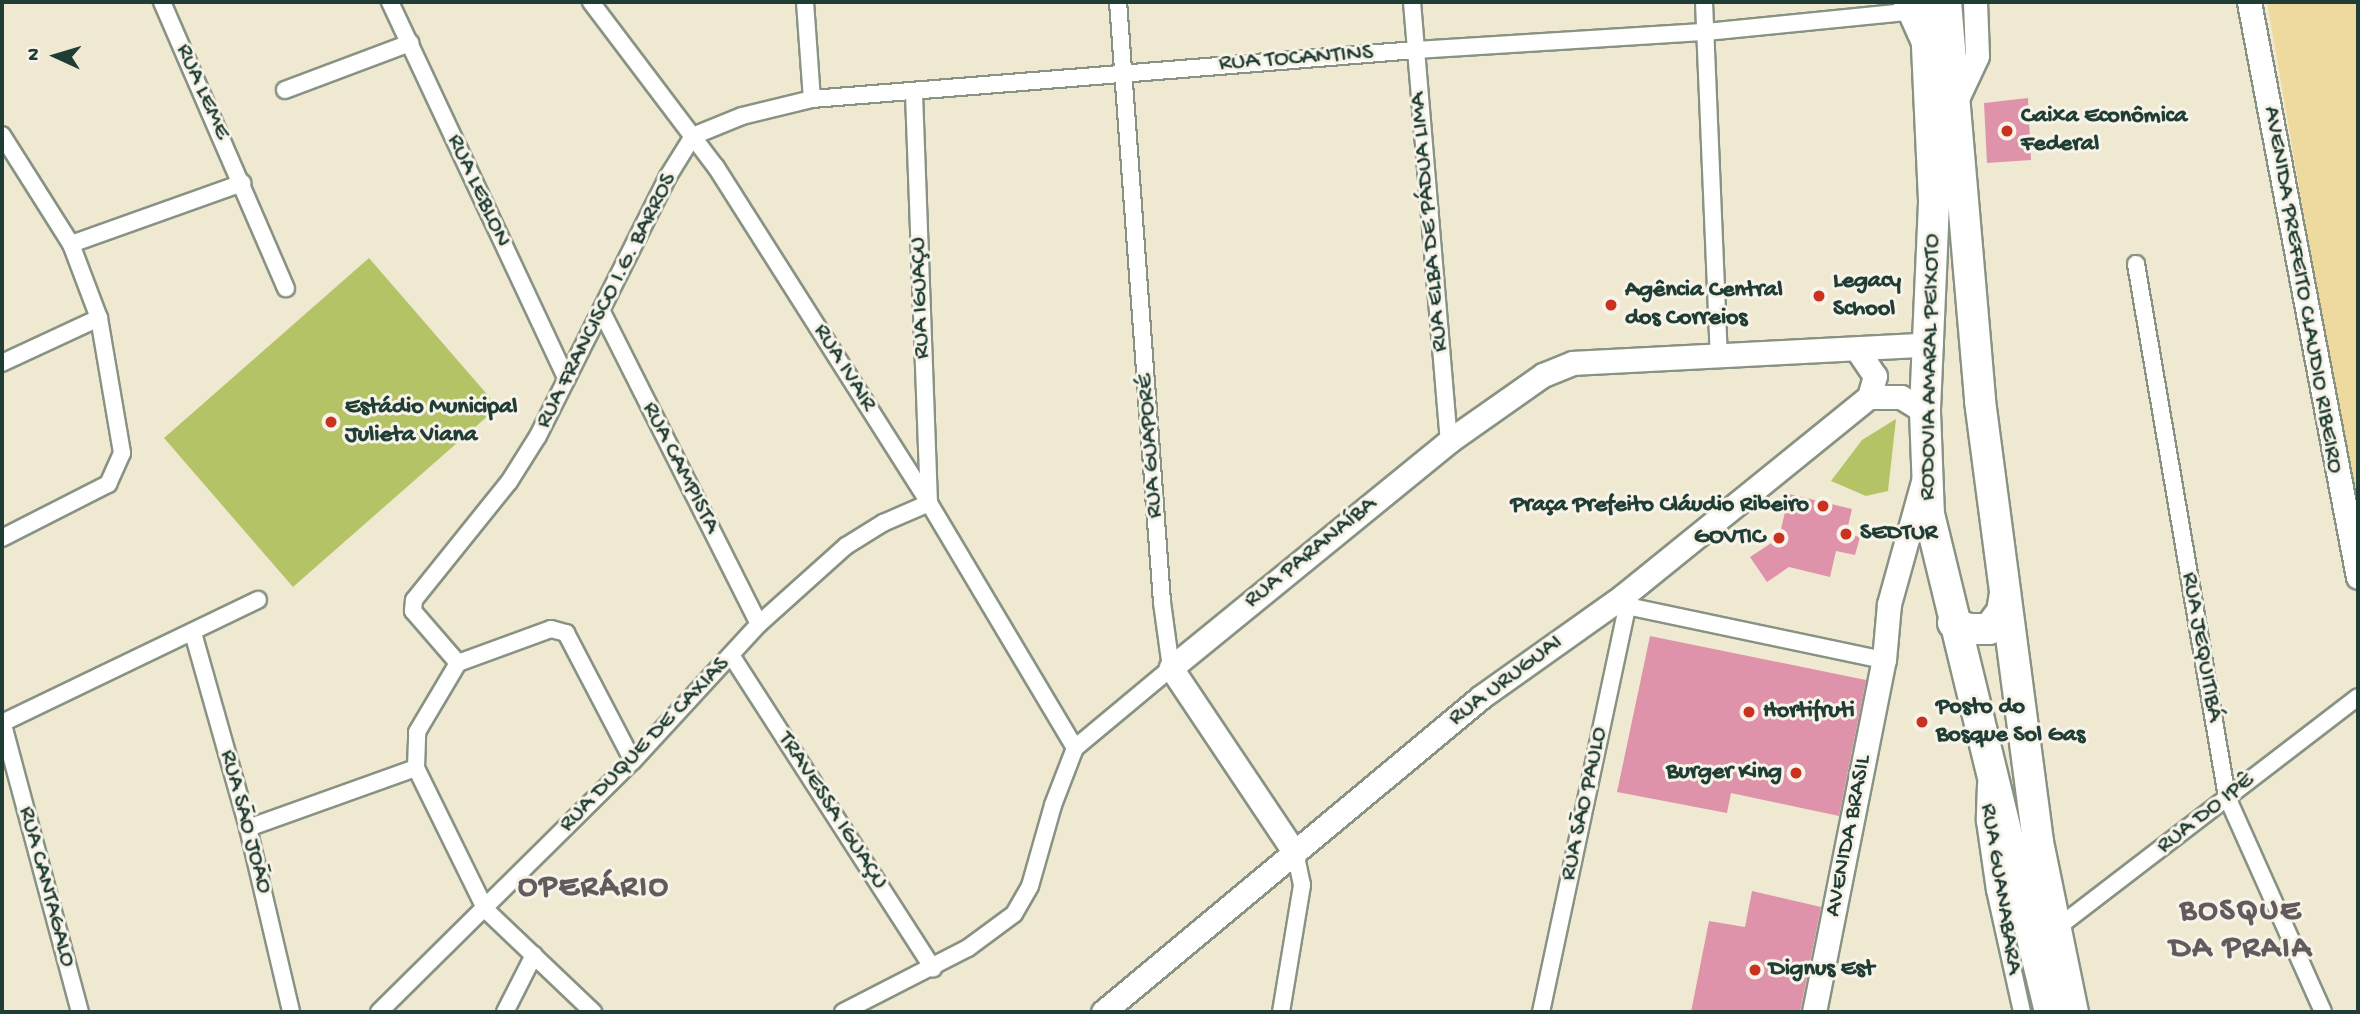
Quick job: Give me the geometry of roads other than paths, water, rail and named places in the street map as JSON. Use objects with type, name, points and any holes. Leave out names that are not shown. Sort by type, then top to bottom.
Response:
[{"type":"highway","name":"RODOVIA AMARAL PEIXOTO","points":[[1971,2],[1953,108],[1980,401],[2053,931],[2073,1012]]},
{"type":"highway","name":"RODOVIA AMARAL PEIXOTO","points":[[1912,5],[1927,53],[1934,203],[1925,412],[1925,476],[1953,623],[1992,765],[2050,1012]]},
{"type":"highway","points":[[1930,344],[1961,361],[1980,401]]},
{"type":"highway","points":[[1953,623],[1969,629],[1989,629],[2003,612],[2006,587]]},
{"type":"street","name":"RUA LEME","points":[[162,2],[286,288]]},
{"type":"street","name":"RUA LEBLON","points":[[390,2],[567,379]]},
{"type":"street","name":"RUA IVAIR","points":[[592,2],[693,136],[929,503],[1075,748]]},
{"type":"street","points":[[804,2],[812,100]]},
{"type":"street","name":"RUA GUAPORÉ","points":[[1118,2],[1161,589],[1171,668],[1295,853]]},
{"type":"street","name":"RUA ELBA DE PÁDUA LIMA","points":[[1412,2],[1449,441]]},
{"type":"street","points":[[1704,2],[1719,354]]},
{"type":"street","name":"AVENIDA PREFEITO CLAUDIO RIBEIRO","points":[[2249,2],[2358,577]]},
{"type":"street","name":"RUA TOCANTINS","points":[[693,136],[742,116],[812,100],[914,93],[1124,72],[1706,32],[1912,5]]},
{"type":"street","points":[[285,90],[410,43]]},
{"type":"street","name":"RUA IGUAÇU","points":[[914,93],[929,503]]},
{"type":"street","points":[[2,135],[71,244],[99,318],[122,453],[108,484],[86,498],[2,538]]},
{"type":"street","name":"RUA FRANCISCO I.G. BARROS","points":[[458,663],[413,611],[414,600],[509,482],[602,312],[667,178],[693,136]]},
{"type":"street","points":[[71,244],[242,183]]},
{"type":"street","name":"RUA JEQUITIBÁ","points":[[2136,264],[2227,797],[2323,1012]]},
{"type":"street","name":"RUA CAMPISTA","points":[[602,312],[759,624]]},
{"type":"street","points":[[2,363],[99,318]]},
{"type":"street","name":"RUA PARANAÍBA","points":[[843,1012],[933,968],[996,932],[1014,914],[1030,886],[1053,805],[1075,748],[1449,441],[1543,375],[1573,363],[1719,354],[1858,351],[1930,344]]},
{"type":"street","points":[[1858,351],[1875,376],[1869,397],[1901,397],[1925,412]]},
{"type":"street","name":"RUA URUGUAI","points":[[1103,1012],[1481,697],[1625,601],[1869,397]]},
{"type":"street","name":"AVENIDA BRASIL","points":[[1814,1012],[1884,660],[1889,604],[1925,476]]},
{"type":"street","name":"RUA DUQUE DE CAXIAS","points":[[379,1012],[486,910],[633,761],[759,624],[846,546],[883,523],[929,503]]},
{"type":"street","points":[[2,722],[258,600]]},
{"type":"street","points":[[1625,601],[1884,660]]},
{"type":"street","name":"RUA SÃO PAULO","points":[[1541,1012],[1625,601]]},
{"type":"street","points":[[593,1012],[486,910],[416,768],[417,732],[458,663],[551,629],[566,633],[633,761]]},
{"type":"street","name":"RUA SÃO JOÃO","points":[[193,633],[248,828],[291,1012]]},
{"type":"street","name":"TRAVESSA IGUAÇU","points":[[731,655],[933,968]]},
{"type":"street","name":"RUA DO IPÊ","points":[[2053,931],[2358,697]]},
{"type":"street","name":"RUA CANTAGALO","points":[[2,722],[80,1012]]},
{"type":"street","name":"RUA GUANABARA","points":[[1992,765],[1985,794],[1985,821],[2022,1012]]},
{"type":"street","points":[[248,828],[416,768]]},
{"type":"street","points":[[1281,1012],[1302,885],[1295,853]]},
{"type":"street","points":[[505,1012],[534,955]]},
{"type":"place","name":"Caixa Econômica Federal","points":[[2007,131]]},
{"type":"place","name":"Legacy School","points":[[1819,296]]},
{"type":"place","name":"Agência Central dos Correios","points":[[1611,305]]},
{"type":"place","name":"Estádio Municipal Julieta Viana","points":[[331,422]]},
{"type":"place","name":"Praça Prefeito Cláudio Ribeiro","points":[[1823,506]]},
{"type":"place","name":"SEDTUR","points":[[1846,534]]},
{"type":"place","name":"GOVTIC","points":[[1779,538]]},
{"type":"place","name":"Hortifruti","points":[[1749,712]]},
{"type":"place","name":"Posto do Bosque Sol Gas","points":[[1922,722]]},
{"type":"place","name":"Burger King","points":[[1796,773]]},
{"type":"place","name":"Dignus Est","points":[[1755,970]]},
{"type":"district","name":"OPERÁRIO","points":[[594,888]]},
{"type":"district","name":"BOSQUE DA PRAIA","points":[[2241,932]]}]
